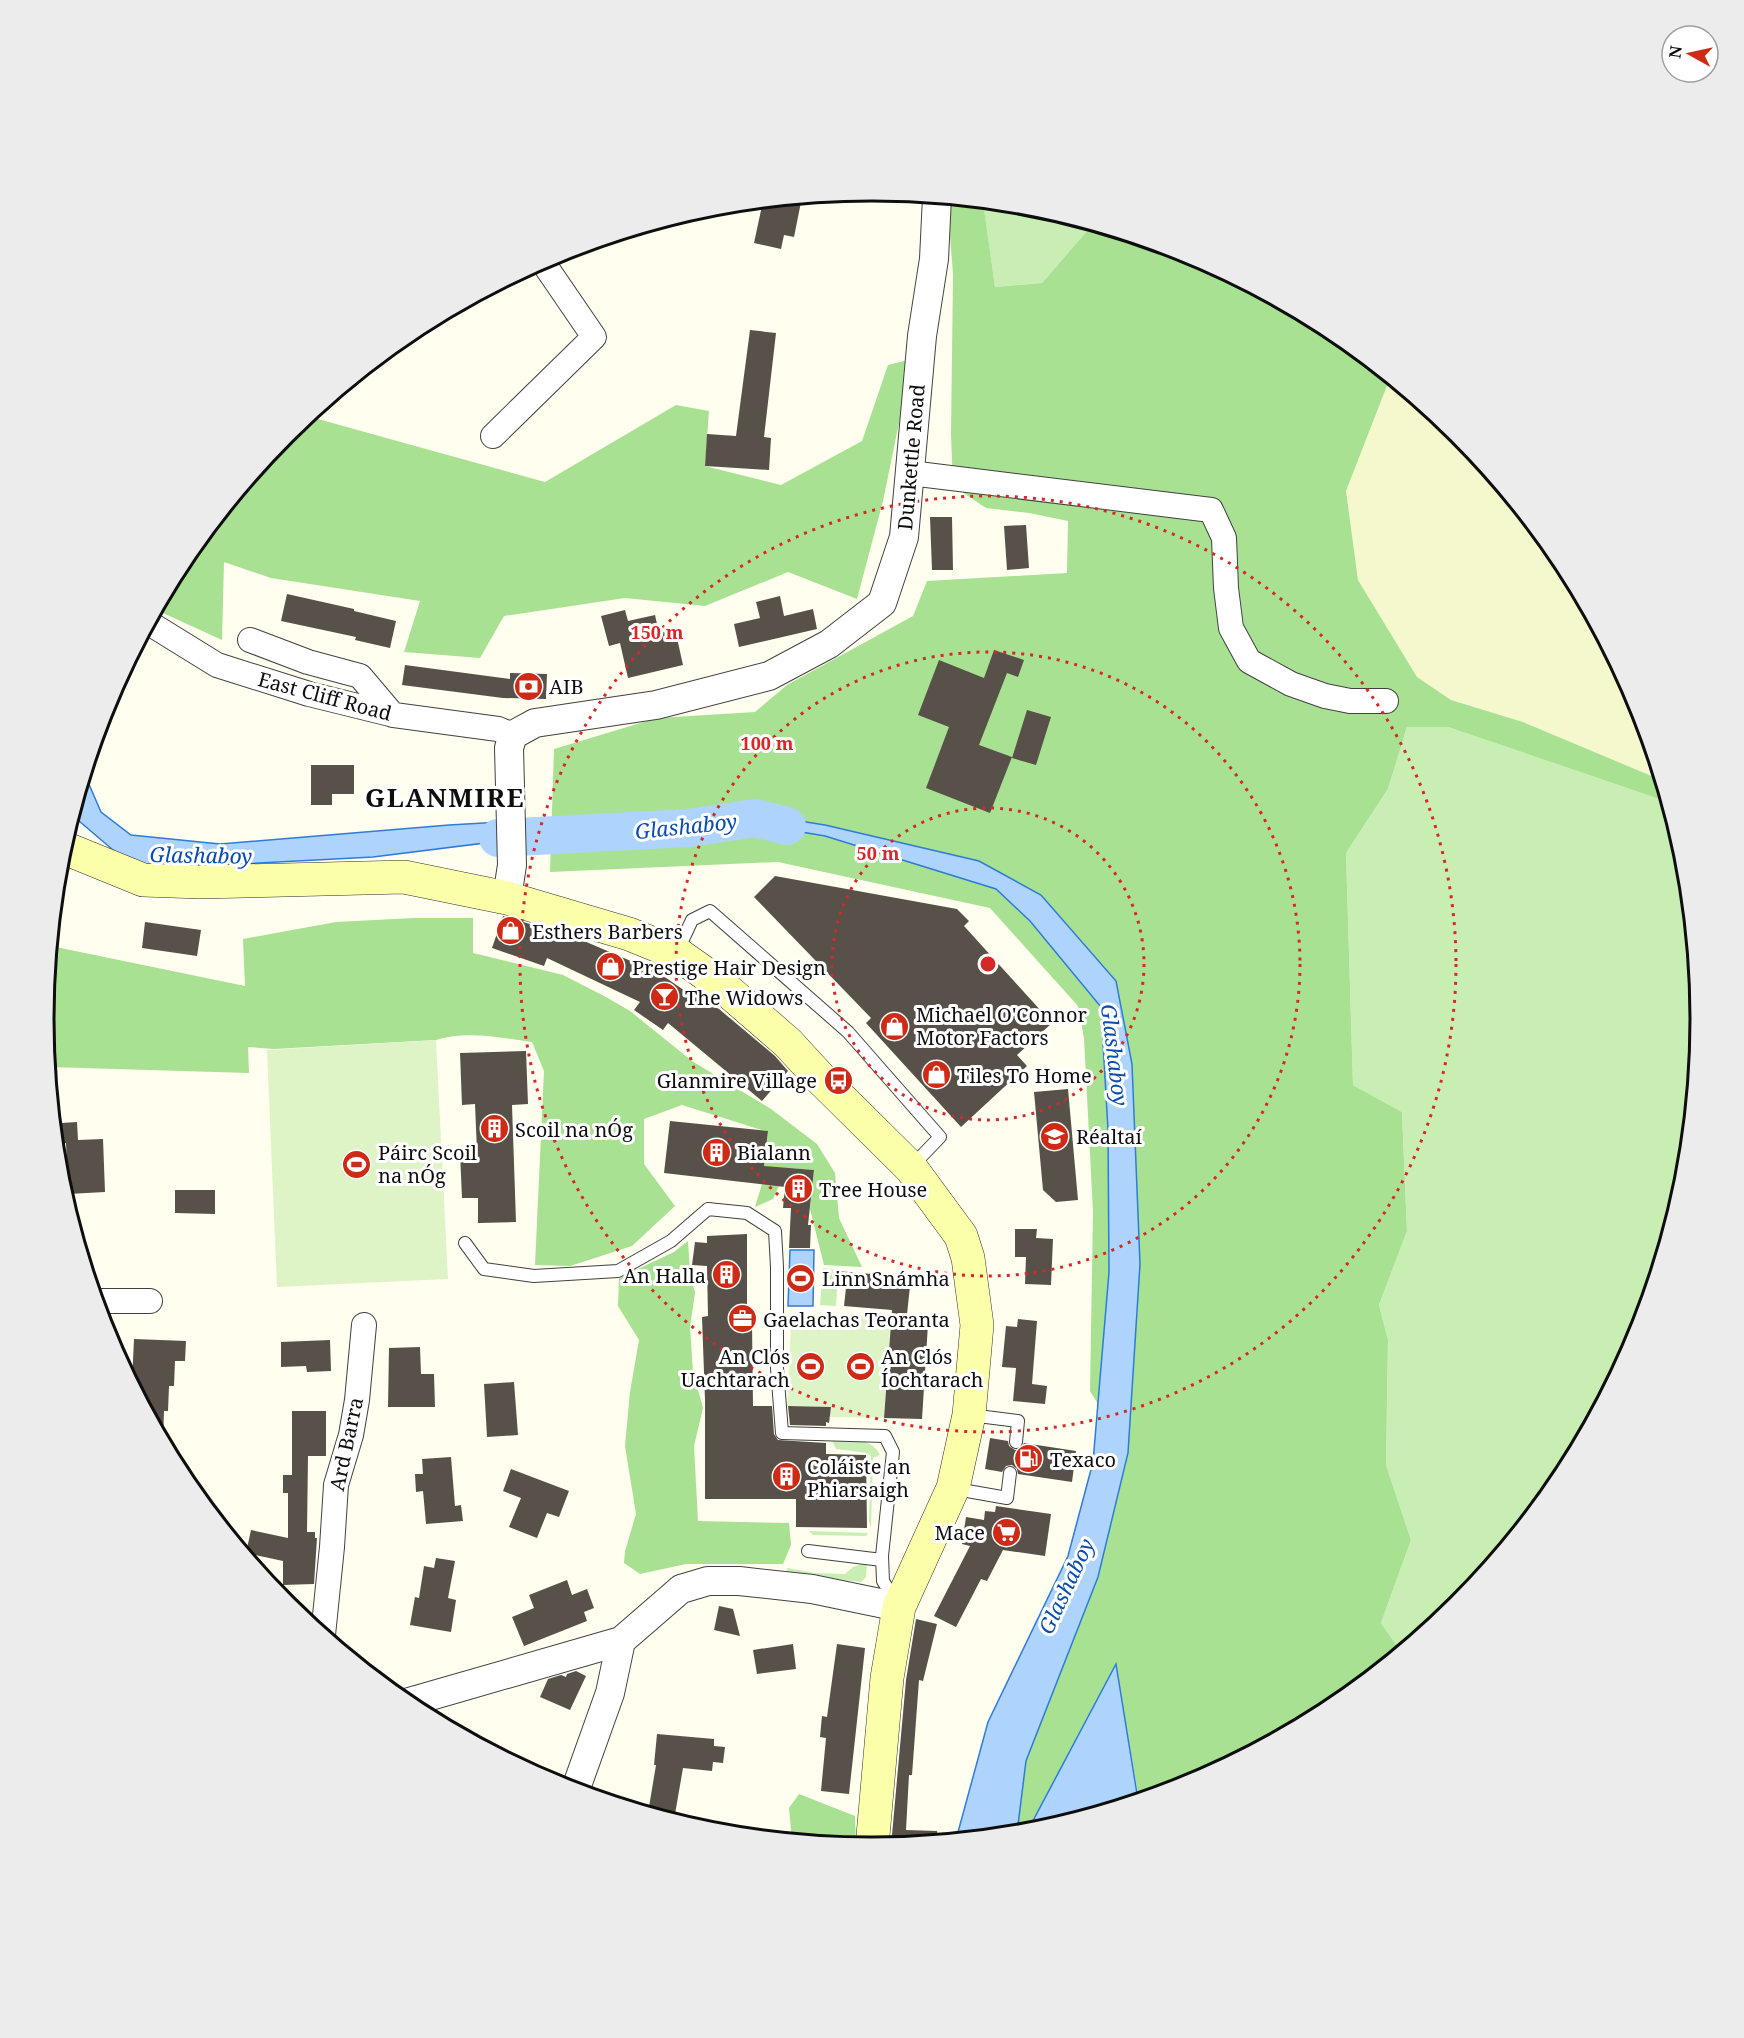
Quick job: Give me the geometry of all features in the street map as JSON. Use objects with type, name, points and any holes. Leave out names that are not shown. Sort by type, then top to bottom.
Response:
[{"type":"main road","points":[[72,851],[143,880],[200,882],[404,877],[507,898],[629,934],[676,953],[720,984],[788,1042],[821,1079],[911,1168],[961,1236],[968,1258],[977,1324],[969,1415],[953,1488],[899,1607],[887,1678],[873,1837]]},
{"type":"street","name":"Dunkettle Road","points":[[511,742],[535,723],[656,705],[769,676],[829,644],[882,603],[904,537],[922,336],[934,259],[938,204]]},
{"type":"street","points":[[493,436],[594,336],[547,268]]},
{"type":"street","points":[[910,473],[1211,510],[1224,538],[1226,588],[1231,628],[1249,661],[1291,684],[1325,696],[1350,701],[1386,701]]},
{"type":"street","name":"East Cliff Road","points":[[155,627],[217,665],[309,694],[393,715],[498,729],[511,742]]},
{"type":"street","points":[[250,640],[308,662],[360,676],[393,715]]},
{"type":"street","points":[[507,898],[512,864],[511,742]]},
{"type":"street","points":[[104,1301],[150,1300]]},
{"type":"street","name":"Ard Barra","points":[[324,1625],[336,1485],[351,1435],[357,1400],[364,1324]]},
{"type":"street","points":[[419,1700],[621,1641],[681,1588],[708,1581],[740,1581],[812,1589],[899,1607]]},
{"type":"street","points":[[578,1782],[610,1693],[621,1641]]},
{"type":"lane","points":[[676,953],[692,920],[710,911],[848,1032],[940,1137],[911,1168]]},
{"type":"lane","points":[[465,1243],[484,1269],[534,1276],[618,1271],[671,1241],[708,1209],[747,1213],[775,1231],[777,1368],[782,1433],[885,1436],[893,1452],[882,1560],[883,1581],[899,1607]]},
{"type":"lane","points":[[969,1415],[1018,1421],[1016,1442]]},
{"type":"lane","points":[[953,1488],[1007,1498],[1010,1473]]},
{"type":"lane","points":[[808,1551],[882,1560]]},
{"type":"green space","points":[[948,205],[984,209],[995,287],[1042,283],[1088,230],[1135,244],[1234,285],[1326,339],[1370,370],[1387,384],[1346,491],[1358,580],[1417,677],[1451,700],[1523,722],[1653,777],[1660,799],[1448,727],[1407,727],[1388,789],[1346,853],[1353,1085],[1402,1112],[1407,1231],[1379,1305],[1388,1340],[1386,1465],[1411,1540],[1381,1623],[1397,1646],[1326,1699],[1281,1727],[1234,1753],[1138,1793],[1116,1665],[1033,1821],[1018,1823],[1026,1761],[1098,1577],[1128,1453],[1090,1391],[1093,1212],[1084,1038],[1078,1006],[990,908],[778,862],[550,872],[554,749],[657,718],[755,712],[787,685],[913,616],[927,581],[1067,573],[1068,521],[986,508],[953,486],[951,435],[953,274]]},
{"type":"green space","points":[[984,209],[1088,230],[1042,283],[995,287]]},
{"type":"green space","points":[[912,359],[883,501],[857,599],[788,572],[705,606],[625,598],[504,616],[480,658],[404,652],[420,601],[271,578],[224,562],[222,640],[163,613],[223,521],[257,480],[317,419],[545,482],[676,405],[709,411],[705,466],[781,485],[862,441],[888,365]]},
{"type":"green space","points":[[1387,384],[1450,441],[1487,480],[1521,521],[1552,565],[1606,657],[1628,706],[1653,777],[1523,722],[1451,700],[1417,677],[1358,580],[1346,491]]},
{"type":"green space","points":[[1407,727],[1448,727],[1660,799],[1674,859],[1683,912],[1690,1019],[1683,1126],[1662,1231],[1647,1282],[1606,1381],[1552,1473],[1521,1517],[1450,1597],[1397,1646],[1381,1623],[1411,1540],[1386,1465],[1388,1340],[1379,1305],[1407,1231],[1402,1112],[1353,1085],[1346,853],[1388,789]]},
{"type":"green space","points":[[473,918],[473,953],[563,975],[630,1011],[692,1061],[771,1109],[817,1144],[835,1173],[839,1218],[862,1267],[824,1265],[810,1209],[814,1170],[787,1168],[773,1199],[755,1207],[762,1184],[768,1132],[682,1105],[644,1119],[644,1164],[675,1206],[632,1246],[570,1266],[535,1265],[544,1071],[532,1042],[472,1035],[436,1040],[274,1049],[248,1047],[249,1073],[56,1067],[54,1019],[58,947],[245,986],[243,939],[336,922]]},
{"type":"green space","name":"Páirc Scoil na nÓg","points":[[436,1040],[448,1279],[277,1287],[267,1050]]},
{"type":"green space","points":[[688,1241],[690,1272],[695,1293],[690,1327],[693,1372],[703,1408],[694,1446],[698,1521],[789,1523],[791,1545],[783,1564],[686,1564],[640,1574],[624,1563],[625,1551],[636,1514],[625,1446],[630,1392],[639,1340],[618,1306],[619,1278],[674,1252]]},
{"type":"green space","points":[[823,1268],[833,1270],[834,1289],[837,1289],[836,1306],[820,1305]]},
{"type":"green space","name":"An Clós Íochtarach","points":[[836,1315],[891,1316],[884,1418],[830,1417],[830,1407],[787,1406],[791,1326],[835,1328]]},
{"type":"green space","points":[[831,1439],[866,1442],[872,1445],[880,1455],[873,1458],[871,1528],[869,1521],[871,1456],[867,1453],[836,1449]]},
{"type":"green space","points":[[809,1531],[868,1533],[866,1536],[813,1535]]},
{"type":"green space","points":[[867,1562],[866,1577],[861,1582],[786,1574],[787,1568],[815,1573],[845,1574],[853,1567]]},
{"type":"green space","points":[[799,1794],[855,1816],[856,1836],[791,1832],[789,1808]]},
{"type":"water","points":[[89,784],[101,812],[131,835],[220,844],[449,825],[736,811],[825,825],[979,861],[1041,895],[1116,981],[1132,1064],[1140,1264],[1128,1453],[1098,1577],[1026,1761],[1018,1823],[958,1832],[988,1722],[1068,1556],[1093,1462],[1109,1272],[1108,1130],[1101,1007],[1030,921],[996,889],[825,836],[736,821],[549,835],[373,857],[221,865],[135,864],[113,850],[79,821]]},
{"type":"water","name":"Linn Snámha","points":[[790,1250],[814,1250],[813,1306],[788,1306]]},
{"type":"water","points":[[1116,1664],[1137,1793],[1033,1821]]},
{"type":"building","points":[[800,205],[794,237],[784,235],[781,249],[754,243],[761,209]]},
{"type":"building","points":[[750,330],[776,333],[764,437],[771,438],[769,470],[705,466],[707,434],[736,436]]},
{"type":"building","points":[[930,517],[952,517],[953,570],[932,570]]},
{"type":"building","points":[[1026,525],[1029,568],[1007,570],[1004,526]]},
{"type":"building","points":[[287,594],[396,621],[390,648],[355,640],[356,637],[281,621]]},
{"type":"building","points":[[780,596],[784,616],[813,609],[817,629],[739,647],[734,624],[760,618],[756,602]]},
{"type":"building","points":[[625,610],[628,621],[655,615],[659,633],[675,629],[683,665],[628,678],[620,643],[609,646],[601,616]]},
{"type":"building","points":[[994,650],[1024,660],[1018,677],[1007,673],[979,745],[1012,757],[990,813],[926,788],[949,727],[918,715],[939,660],[984,678]]},
{"type":"building","points":[[405,665],[510,679],[510,673],[547,674],[546,699],[503,698],[402,685]]},
{"type":"building","points":[[1027,710],[1051,717],[1036,765],[1012,758]]},
{"type":"building","points":[[311,765],[354,765],[354,794],[332,794],[332,805],[311,805]]},
{"type":"building","points":[[775,876],[957,909],[969,921],[964,926],[1052,1023],[1017,1055],[1027,1066],[961,1127],[866,1023],[871,1018],[754,897]]},
{"type":"building","points":[[503,916],[577,938],[659,973],[688,993],[719,1009],[775,1056],[788,1071],[762,1101],[668,1023],[663,1030],[634,1010],[640,1002],[547,958],[544,966],[492,948]]},
{"type":"building","points":[[145,922],[201,930],[197,956],[142,948]]},
{"type":"building","name":"Scoil na nÓg","points":[[526,1051],[528,1104],[512,1105],[516,1222],[478,1223],[478,1198],[462,1198],[460,1153],[477,1152],[475,1104],[462,1105],[460,1053]]},
{"type":"building","points":[[1068,1089],[1078,1200],[1056,1202],[1043,1190],[1034,1092]]},
{"type":"building","name":"Bialann","points":[[670,1121],[768,1131],[764,1166],[814,1170],[808,1225],[811,1225],[810,1248],[789,1248],[791,1208],[783,1208],[785,1187],[664,1173]]},
{"type":"building","points":[[77,1122],[78,1140],[103,1139],[105,1192],[73,1194],[61,1123]]},
{"type":"building","points":[[175,1190],[215,1190],[215,1214],[175,1213]]},
{"type":"building","points":[[1015,1229],[1037,1229],[1036,1238],[1053,1239],[1051,1285],[1025,1284],[1026,1257],[1015,1257]]},
{"type":"building","points":[[747,1234],[747,1323],[752,1323],[753,1406],[772,1406],[774,1434],[778,1440],[826,1443],[826,1454],[866,1455],[867,1528],[796,1527],[796,1499],[705,1499],[702,1317],[708,1316],[707,1266],[692,1265],[695,1242],[707,1243],[707,1236]]},
{"type":"building","points":[[837,1271],[872,1274],[871,1283],[910,1286],[906,1324],[928,1324],[922,1419],[884,1418],[892,1310],[844,1306],[846,1288],[835,1287]]},
{"type":"building","points":[[1018,1319],[1037,1321],[1032,1384],[1047,1386],[1045,1404],[1013,1401],[1016,1368],[1002,1367],[1006,1326],[1017,1327]]},
{"type":"building","points":[[134,1339],[186,1341],[185,1361],[175,1361],[174,1386],[169,1386],[168,1411],[164,1411],[163,1427],[138,1381],[133,1369]]},
{"type":"building","points":[[330,1340],[331,1371],[307,1372],[306,1366],[281,1367],[281,1342]]},
{"type":"building","points":[[420,1347],[421,1374],[434,1374],[435,1407],[388,1407],[389,1348]]},
{"type":"building","points":[[514,1382],[518,1435],[487,1437],[484,1384]]},
{"type":"building","points":[[788,1406],[831,1407],[829,1423],[826,1422],[826,1426],[790,1425]]},
{"type":"building","points":[[292,1411],[326,1411],[326,1456],[308,1456],[307,1532],[315,1532],[315,1538],[317,1538],[314,1584],[283,1585],[283,1561],[254,1555],[247,1546],[251,1530],[288,1538],[288,1493],[283,1493],[283,1475],[292,1475]]},
{"type":"building","points":[[990,1438],[1008,1441],[1009,1446],[1015,1450],[1020,1449],[1024,1443],[1076,1451],[1072,1482],[1018,1474],[1017,1469],[1012,1465],[1006,1466],[1002,1472],[985,1469]]},
{"type":"building","points":[[451,1457],[455,1506],[461,1505],[463,1521],[426,1524],[423,1491],[416,1492],[415,1474],[423,1474],[422,1459]]},
{"type":"building","points":[[511,1469],[569,1491],[559,1517],[547,1513],[537,1538],[509,1527],[521,1498],[503,1491]]},
{"type":"building","points":[[996,1506],[1051,1514],[1045,1556],[1003,1550],[987,1581],[981,1579],[956,1627],[934,1616],[970,1546],[962,1544],[966,1517],[984,1520],[985,1511],[995,1512]]},
{"type":"building","points":[[436,1558],[455,1561],[448,1598],[456,1600],[451,1632],[410,1625],[415,1597],[419,1598],[424,1566],[434,1568]]},
{"type":"building","points":[[567,1580],[572,1595],[587,1589],[594,1608],[584,1612],[587,1621],[524,1646],[512,1617],[534,1608],[529,1595]]},
{"type":"building","points":[[719,1606],[733,1609],[740,1636],[714,1630]]},
{"type":"building","points":[[916,1619],[937,1624],[923,1681],[919,1680],[906,1830],[937,1831],[937,1834],[892,1836],[906,1680]]},
{"type":"building","points":[[793,1644],[796,1669],[757,1674],[753,1650]]},
{"type":"building","points":[[837,1644],[865,1648],[849,1794],[821,1791],[826,1738],[820,1737],[822,1716],[827,1717]]},
{"type":"building","points":[[576,1671],[586,1676],[570,1710],[540,1697],[548,1679],[561,1675],[566,1677],[567,1674]]},
{"type":"building","points":[[657,1734],[714,1739],[714,1746],[725,1747],[723,1763],[713,1762],[712,1771],[683,1768],[675,1813],[649,1806],[656,1765],[654,1765]]},
{"type":"waterway","name":"Glashaboy","points":[[498,838],[689,828],[755,818],[787,826]]},
{"type":"place","name":"AIB","points":[[528,686]]},
{"type":"place","name":"Esthers Barbers","points":[[511,931]]},
{"type":"place","name":"Prestige Hair Design","points":[[611,967]]},
{"type":"place","name":"The Widows","points":[[664,997]]},
{"type":"place","name":"Michael O'Connor Motor Factors","points":[[895,1026]]},
{"type":"place","name":"Tiles To Home","points":[[936,1075]]},
{"type":"place","name":"Glanmire Village","points":[[838,1080]]},
{"type":"place","name":"Scoil na nÓg","points":[[494,1129]]},
{"type":"place","name":"Réaltaí","points":[[1055,1136]]},
{"type":"place","name":"Bialann","points":[[716,1152]]},
{"type":"place","name":"Páirc Scoil na nÓg","points":[[357,1164]]},
{"type":"place","name":"Tree House","points":[[798,1189]]},
{"type":"place","name":"An Halla","points":[[727,1275]]},
{"type":"place","name":"Linn Snámha","points":[[801,1278]]},
{"type":"place","name":"Gaelachas Teoranta","points":[[742,1319]]},
{"type":"place","name":"An Clós Uachtarach","points":[[811,1367]]},
{"type":"place","name":"An Clós Íochtarach","points":[[860,1367]]},
{"type":"place","name":"Texaco","points":[[1029,1459]]},
{"type":"place","name":"Coláiste an Phiarsaigh","points":[[786,1477]]},
{"type":"place","name":"Mace","points":[[1006,1532]]},
{"type":"district","name":"GLANMIRE","points":[[445,797]]}]
